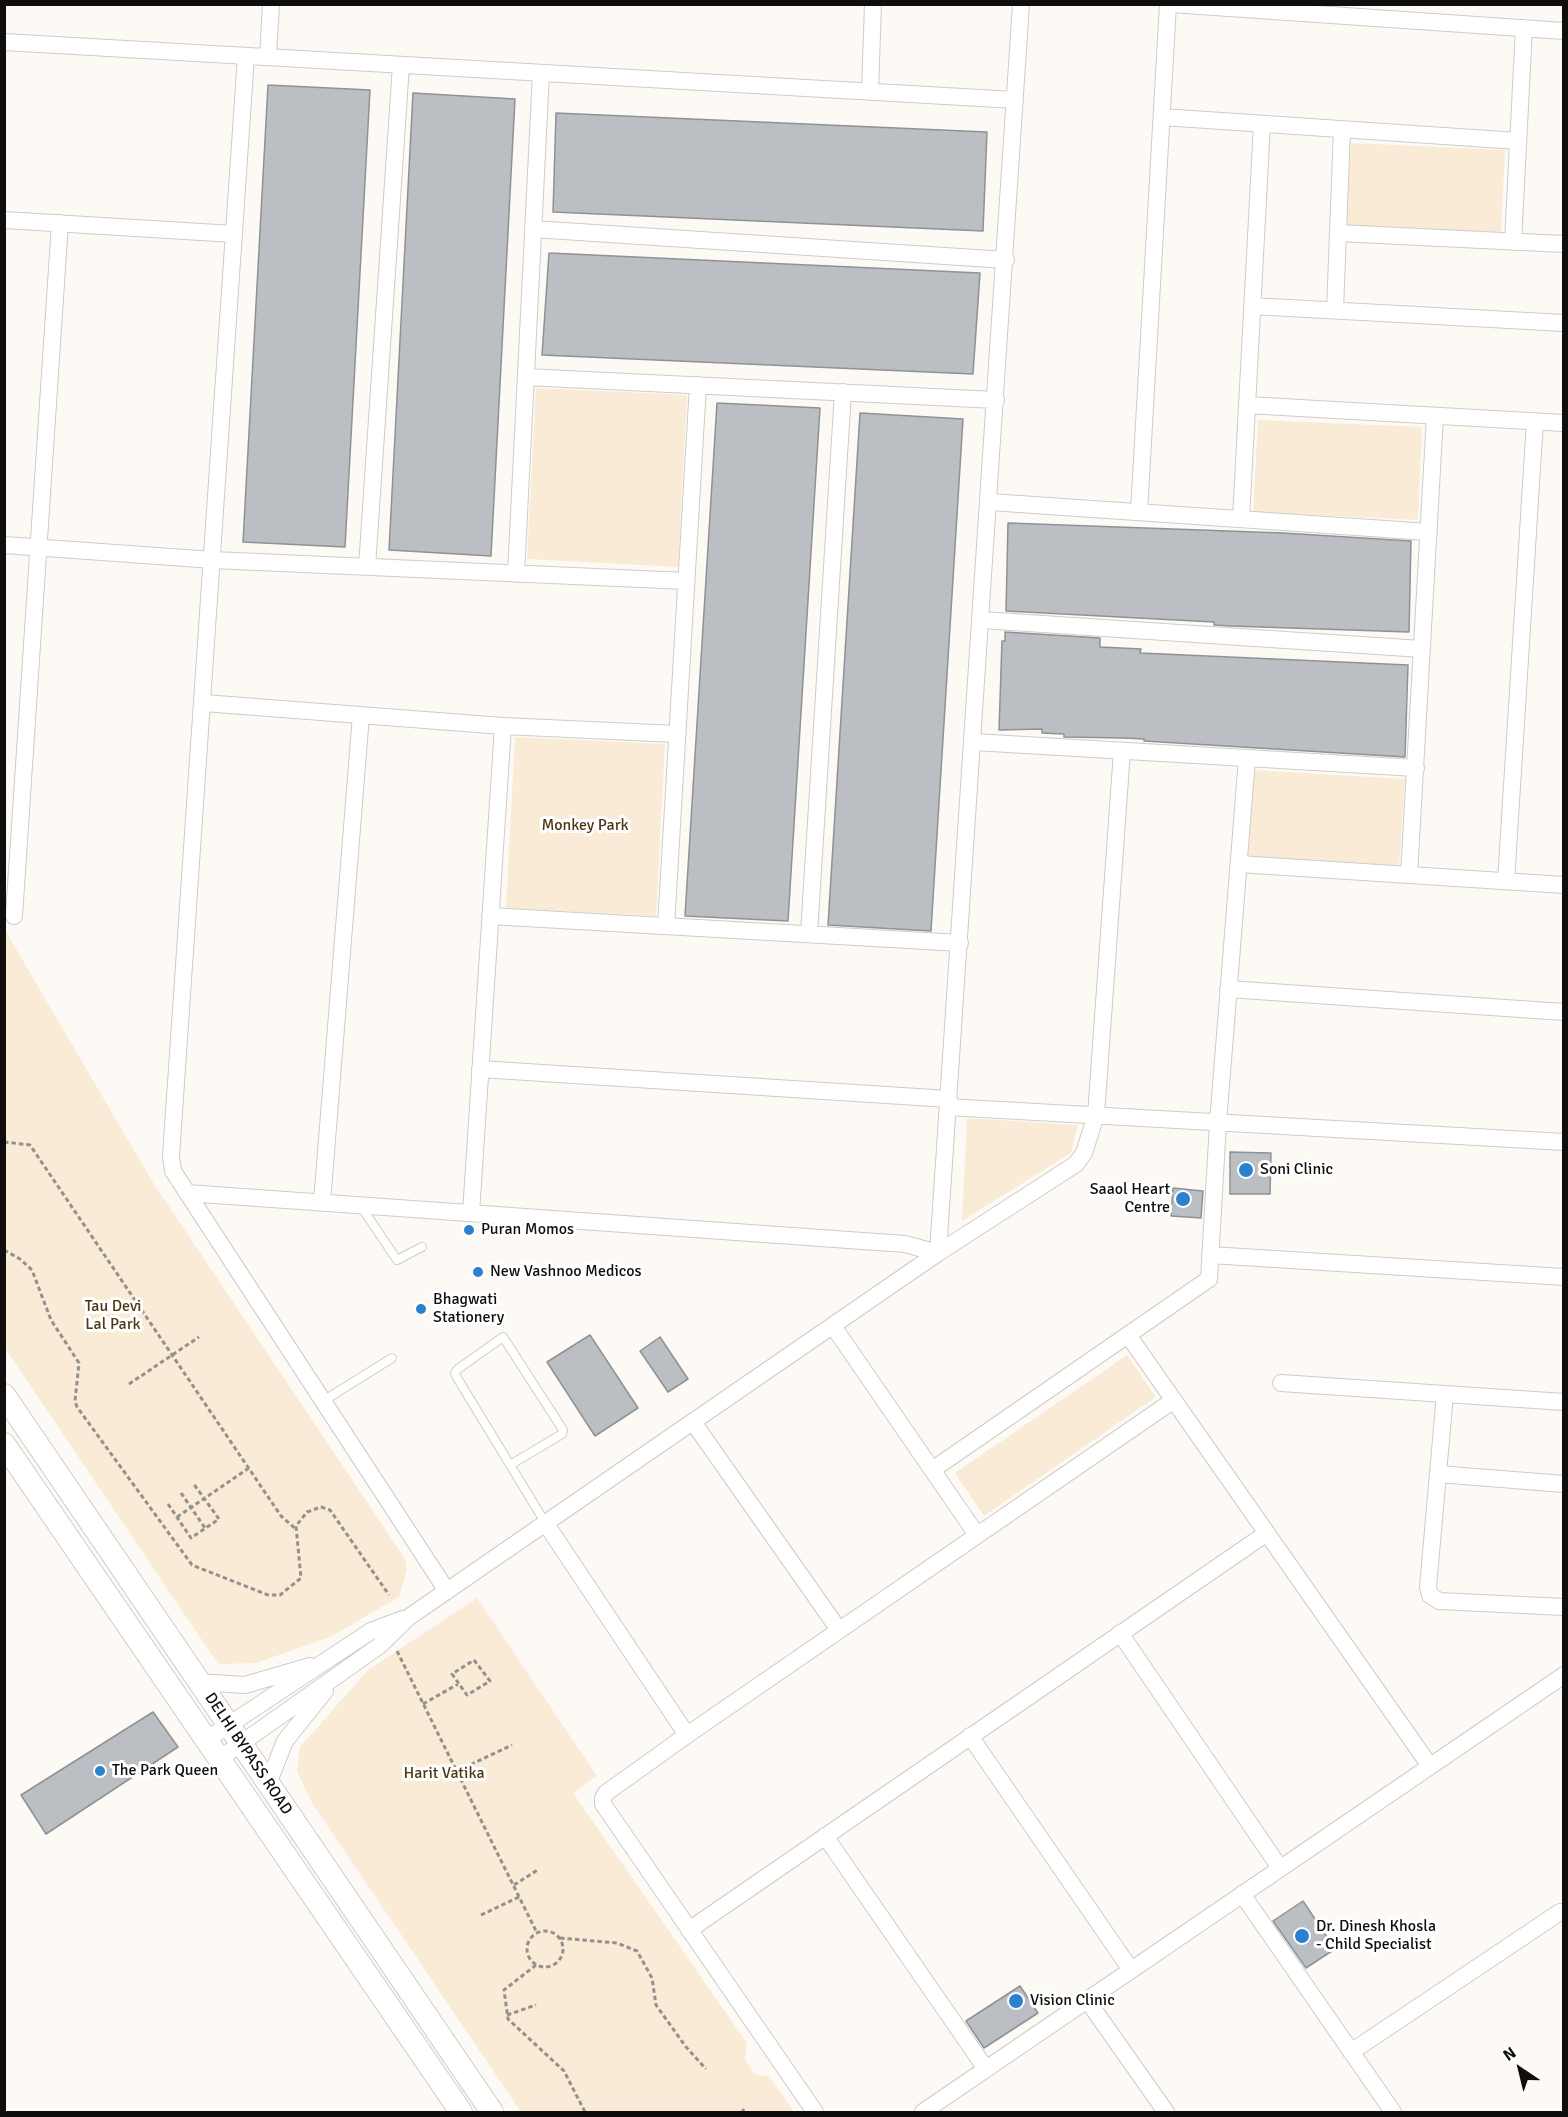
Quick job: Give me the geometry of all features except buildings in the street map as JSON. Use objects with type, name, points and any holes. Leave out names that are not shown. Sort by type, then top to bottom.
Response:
[{"type":"main road","name":"DELHI BYPASS ROAD","points":[[4,1395],[492,2112]]},
{"type":"main road","name":"DELHI BYPASS ROAD","points":[[4,1444],[461,2112]]},
{"type":"street","points":[[268,57],[272,4]]},
{"type":"street","points":[[870,92],[873,4]]},
{"type":"street","points":[[938,1253],[990,502],[1021,4]]},
{"type":"street","points":[[1139,512],[1169,4],[1563,31]]},
{"type":"street","points":[[1513,242],[1524,28]]},
{"type":"street","points":[[4,42],[1015,100]]},
{"type":"street","points":[[246,56],[204,702],[171,1156],[173,1171],[447,1591]]},
{"type":"street","points":[[367,567],[401,65]]},
{"type":"street","points":[[516,574],[541,73]]},
{"type":"street","points":[[1162,117],[1518,141]]},
{"type":"street","points":[[1240,519],[1262,124]]},
{"type":"street","points":[[1335,310],[1342,129]]},
{"type":"street","points":[[4,220],[234,234]]},
{"type":"street","points":[[14,916],[60,224]]},
{"type":"street","points":[[533,229],[1006,260]]},
{"type":"street","points":[[1338,233],[1563,244]]},
{"type":"street","points":[[1252,306],[1563,323]]},
{"type":"street","points":[[526,377],[996,400]]},
{"type":"street","points":[[666,926],[698,385]]},
{"type":"street","points":[[808,934],[843,393]]},
{"type":"street","points":[[1247,405],[1563,423]]},
{"type":"street","points":[[1409,875],[1435,416]]},
{"type":"street","points":[[1506,881],[1535,421]]},
{"type":"street","points":[[990,502],[1429,532]]},
{"type":"street","points":[[4,545],[213,560],[686,581]]},
{"type":"street","points":[[982,620],[1422,649]]},
{"type":"street","points":[[204,702],[503,726],[677,734]]},
{"type":"street","points":[[322,1202],[361,715]]},
{"type":"street","points":[[471,1213],[503,726]]},
{"type":"street","points":[[974,742],[1416,768]]},
{"type":"street","points":[[206,1740],[235,1735],[337,1676],[389,1636],[409,1617],[938,1253],[1076,1164],[1084,1153],[1096,1116],[1122,751]]},
{"type":"street","points":[[932,1470],[1205,1283],[1210,1276],[1218,1123],[1247,758]]},
{"type":"street","points":[[1239,864],[1563,885]]},
{"type":"street","points":[[490,916],[960,943]]},
{"type":"street","points":[[1228,989],[1563,1012]]},
{"type":"street","points":[[480,1069],[1096,1116],[1563,1142]]},
{"type":"street","points":[[187,1192],[904,1244],[938,1253]]},
{"type":"street","points":[[1210,1255],[1563,1277]]},
{"type":"street","points":[[833,1326],[977,1535]]},
{"type":"street","points":[[1128,1335],[1430,1766]]},
{"type":"street","points":[[1281,1383],[1563,1402]]},
{"type":"street","points":[[1445,1394],[1428,1587],[1434,1599],[1563,1607]]},
{"type":"street","points":[[815,2112],[688,1930],[603,1804],[603,1798],[606,1793],[687,1735],[1174,1400]]},
{"type":"street","points":[[693,1422],[839,1630]]},
{"type":"street","points":[[1438,1474],[1563,1484]]},
{"type":"street","points":[[546,1524],[687,1735]]},
{"type":"street","points":[[688,1930],[1267,1533]]},
{"type":"street","points":[[219,1759],[235,1735],[326,1661],[371,1631],[409,1617]]},
{"type":"street","points":[[1120,1634],[1280,1868]]},
{"type":"street","points":[[199,1682],[245,1685],[326,1661]]},
{"type":"street","points":[[930,2111],[986,2069],[1563,1675]]},
{"type":"street","points":[[268,1784],[285,1741],[337,1676]]},
{"type":"street","points":[[970,1737],[1131,1970]]},
{"type":"street","points":[[825,1836],[986,2069]]},
{"type":"street","points":[[1242,1894],[1393,2112]]},
{"type":"street","points":[[1351,2052],[1560,1912]]},
{"type":"street","points":[[1087,2000],[1166,2112]]},
{"type":"lane","points":[[360,1205],[397,1260],[422,1247]]},
{"type":"lane","points":[[510,1465],[562,1434],[563,1430],[503,1337],[455,1373],[510,1465],[546,1524]]},
{"type":"lane","points":[[323,1401],[392,1358]]},
{"type":"path","points":[[4,1142],[30,1145],[281,1516],[297,1530]]},
{"type":"path","points":[[4,1250],[20,1259],[32,1270],[51,1320],[79,1363],[75,1401],[77,1407],[192,1565],[268,1595],[280,1595],[301,1578],[297,1530],[300,1518],[307,1512],[321,1507],[330,1510],[389,1595]]},
{"type":"path","points":[[129,1384],[199,1337]]},
{"type":"path","points":[[177,1517],[249,1468]]},
{"type":"path","points":[[168,1504],[191,1538],[219,1519],[193,1483]]},
{"type":"path","points":[[181,1493],[205,1528]]},
{"type":"path","points":[[389,1636],[537,1933]]},
{"type":"path","points":[[474,1660],[490,1681],[467,1695],[459,1683],[452,1674],[474,1660]]},
{"type":"path","points":[[423,1704],[459,1683]]},
{"type":"path","points":[[457,1771],[512,1745]]},
{"type":"path","points":[[514,1885],[539,1869]]},
{"type":"path","points":[[481,1915],[519,1897]]},
{"type":"path","points":[[560,1938],[564,1949],[559,1961],[548,1967],[536,1965],[529,1956],[527,1945],[537,1933],[549,1931],[560,1938],[617,1943],[638,1951],[652,1978],[656,2005],[686,2047],[706,2069]]},
{"type":"path","points":[[536,1965],[504,1990],[507,2015],[510,2024],[564,2071],[585,2112]]},
{"type":"path","points":[[507,2015],[536,2005]]},
{"type":"green space","points":[[1351,143],[1505,150],[1501,232],[1347,225]]},
{"type":"green space","points":[[536,388],[687,395],[678,567],[527,559]]},
{"type":"green space","points":[[1258,420],[1422,427],[1418,520],[1253,512]]},
{"type":"green space","name":"Monkey Park","points":[[515,737],[665,744],[656,916],[506,908]]},
{"type":"green space","points":[[1254,770],[1405,779],[1399,868],[1248,859]]},
{"type":"green space","name":"Tau Devi Lal Park","points":[[5,930],[152,1181],[405,1559],[407,1569],[399,1597],[330,1637],[256,1663],[218,1664],[5,1348]]},
{"type":"green space","points":[[967,1118],[1078,1125],[1071,1153],[962,1221]]},
{"type":"green space","points":[[1127,1355],[1156,1397],[984,1516],[955,1473]]},
{"type":"green space","name":"Harit Vatika","points":[[477,1598],[597,1776],[573,1793],[747,2043],[745,2060],[756,2075],[769,2076],[794,2112],[521,2112],[312,1803],[297,1771],[300,1747],[368,1670]]},
{"type":"place","name":"Soni Clinic","points":[[1246,1170]]},
{"type":"place","name":"Saaol Heart Centre","points":[[1183,1199]]},
{"type":"place","name":"Puran Momos","points":[[469,1230]]},
{"type":"place","name":"New Vashnoo Medicos","points":[[478,1272]]},
{"type":"place","name":"Bhagwati Stationery","points":[[421,1309]]},
{"type":"place","name":"The Park Queen","points":[[100,1771]]},
{"type":"place","name":"Dr. Dinesh Khosla - Child Specialist","points":[[1302,1936]]},
{"type":"place","name":"Vision Clinic","points":[[1016,2001]]}]
